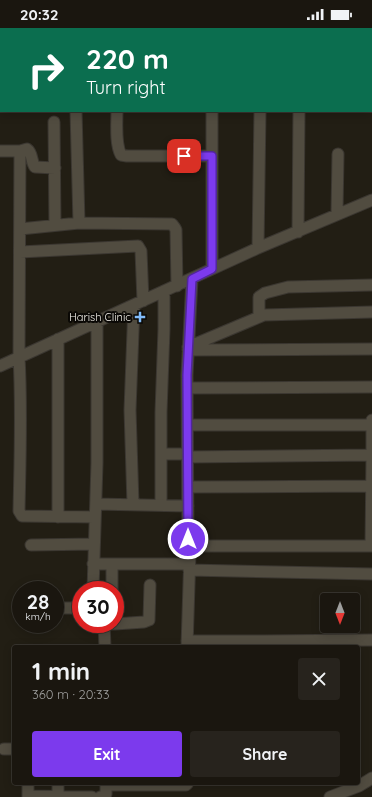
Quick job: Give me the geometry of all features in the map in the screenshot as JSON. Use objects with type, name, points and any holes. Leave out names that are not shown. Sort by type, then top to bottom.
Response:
[{"type":"street","points":[[76,112],[79,223]]},
{"type":"street","points":[[117,112],[119,150],[121,155],[212,156]]},
{"type":"street","points":[[212,112],[212,269]]},
{"type":"street","points":[[258,248],[260,112]]},
{"type":"street","points":[[298,232],[299,112]]},
{"type":"street","points":[[54,122],[55,225]]},
{"type":"street","points":[[0,151],[20,151],[27,149],[30,151],[35,167],[55,168]]},
{"type":"street","points":[[20,151],[19,357],[21,384],[21,438],[19,511],[22,516],[95,517]]},
{"type":"street","points":[[337,214],[338,154]]},
{"type":"street","points":[[0,366],[178,286],[258,248],[372,200]]},
{"type":"street","points":[[20,229],[79,223],[172,224],[176,230],[178,286]]},
{"type":"street","points":[[20,252],[138,246],[141,251],[130,403],[133,504]]},
{"type":"street","points":[[192,279],[187,388],[188,539],[191,547],[187,644],[372,639],[372,629]]},
{"type":"street","points":[[259,316],[258,300],[260,297],[265,293],[281,288],[372,285]]},
{"type":"street","points":[[161,505],[161,412],[164,292]]},
{"type":"street","points":[[188,348],[259,316],[274,314],[372,312]]},
{"type":"street","points":[[93,581],[97,446],[97,322]]},
{"type":"street","points":[[58,339],[58,516]]},
{"type":"street","points":[[188,348],[372,349]]},
{"type":"street","points":[[187,388],[372,388]]},
{"type":"street","points":[[372,420],[372,449]]},
{"type":"street","points":[[188,425],[372,425]]},
{"type":"street","points":[[161,454],[372,455]]},
{"type":"street","points":[[191,547],[372,546],[372,459]]},
{"type":"street","points":[[188,487],[372,486]]},
{"type":"street","points":[[96,504],[188,506]]},
{"type":"street","points":[[30,544],[94,544]]},
{"type":"street","points":[[94,564],[372,574]]},
{"type":"street","points":[[112,564],[112,581]]},
{"type":"street","points":[[124,623],[144,622],[149,620],[150,585]]},
{"type":"street","points":[[104,633],[105,645]]},
{"type":"street","points":[[330,797],[346,794],[372,778]]},
{"type":"street","points":[[28,785],[28,797],[92,797]]},
{"type":"street","points":[[58,785],[58,797]]},
{"type":"street","points":[[100,797],[106,794],[106,785]]},
{"type":"street","points":[[146,785],[187,785]]},
{"type":"place","name":"Harish Clinic","points":[[140,317]]},
{"type":"route","points":[[184,156],[212,156],[212,269],[192,279],[188,331],[188,539]]}]
